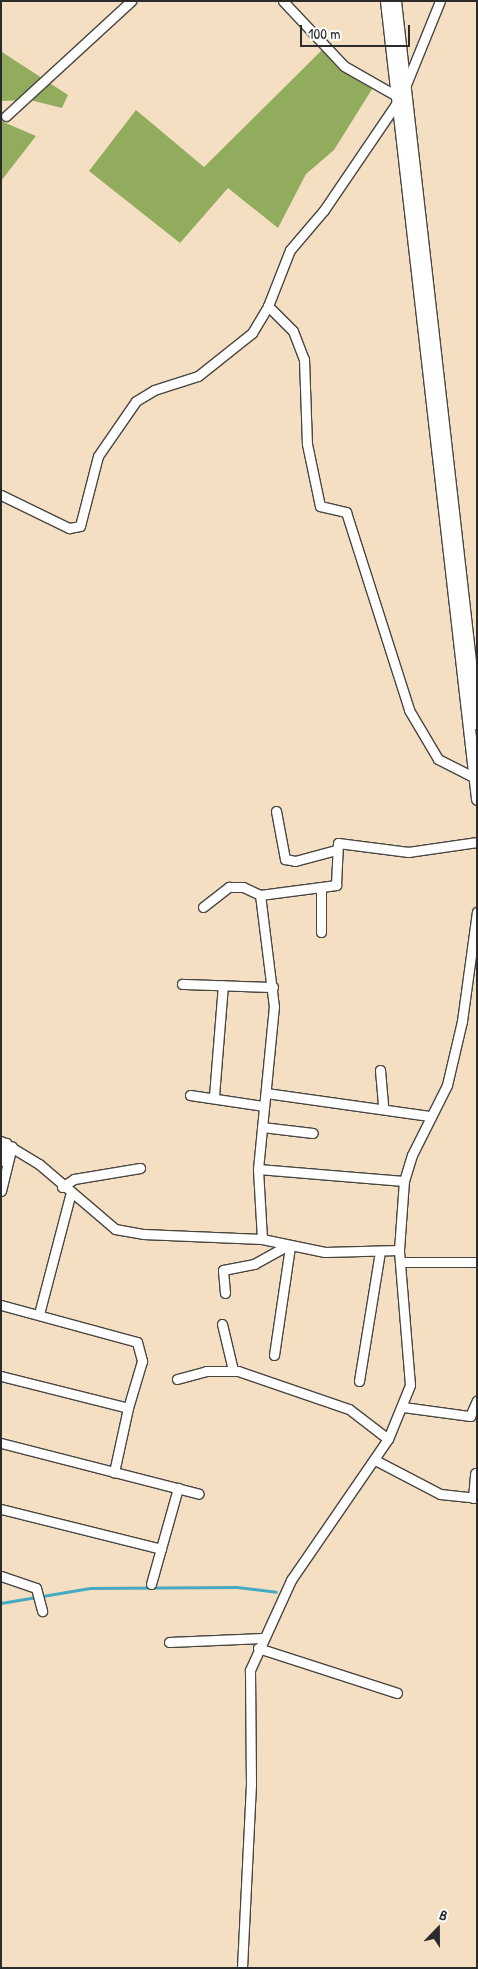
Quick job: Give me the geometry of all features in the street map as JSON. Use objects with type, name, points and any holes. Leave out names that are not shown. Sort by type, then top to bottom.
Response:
[{"type":"main road","points":[[386,1],[400,98],[477,799]]},
{"type":"main road","points":[[395,1],[406,84],[477,723]]},
{"type":"street","points":[[6,116],[131,1]]},
{"type":"street","points":[[283,1],[344,66],[400,98]]},
{"type":"street","points":[[1,495],[77,529],[98,456],[136,401],[148,392],[198,376],[252,332],[268,306],[290,250],[324,210],[400,98],[440,1]]},
{"type":"street","points":[[268,306],[293,331],[304,359],[307,444],[320,506],[346,512],[409,710],[438,759],[476,780]]},
{"type":"street","points":[[276,810],[285,859],[295,861],[336,850]]},
{"type":"street","points":[[203,907],[229,887],[243,887],[260,895],[336,885],[336,850],[338,843],[408,852],[477,842]]},
{"type":"street","points":[[321,887],[321,932]]},
{"type":"street","points":[[260,895],[273,987],[266,1093],[258,1169],[262,1240]]},
{"type":"street","points":[[242,1968],[250,1785],[248,1695],[258,1648],[291,1580],[375,1460],[388,1439],[403,1407],[412,1369],[399,1250],[404,1182],[429,1116],[447,1085],[456,1050],[477,912]]},
{"type":"street","points":[[182,984],[273,987]]},
{"type":"street","points":[[214,1096],[223,985]]},
{"type":"street","points":[[380,1070],[383,1108]]},
{"type":"street","points":[[266,1093],[429,1116]]},
{"type":"street","points":[[190,1095],[214,1096],[264,1106]]},
{"type":"street","points":[[262,1127],[313,1133]]},
{"type":"street","points":[[6,1144],[62,1187],[70,1196],[115,1229],[129,1233],[262,1240],[288,1247],[380,1252],[399,1250]]},
{"type":"street","points":[[1,1161],[6,1144]]},
{"type":"street","points":[[1,1191],[6,1144]]},
{"type":"street","points":[[62,1187],[81,1178],[140,1168]]},
{"type":"street","points":[[258,1169],[404,1182]]},
{"type":"street","points":[[39,1314],[70,1196]]},
{"type":"street","points":[[225,1293],[223,1270],[250,1265],[288,1247]]},
{"type":"street","points":[[274,1355],[288,1247]]},
{"type":"street","points":[[359,1381],[380,1252]]},
{"type":"street","points":[[400,1262],[477,1262]]},
{"type":"street","points":[[1,1305],[137,1342],[142,1361],[128,1408],[114,1472]]},
{"type":"street","points":[[222,1324],[233,1370]]},
{"type":"street","points":[[177,1379],[233,1370],[341,1406],[388,1439]]},
{"type":"street","points":[[1,1376],[128,1408]]},
{"type":"street","points":[[403,1407],[470,1416],[477,1400]]},
{"type":"street","points":[[1,1443],[198,1494]]},
{"type":"street","points":[[375,1460],[445,1496],[475,1498],[476,1473]]},
{"type":"street","points":[[151,1584],[178,1488]]},
{"type":"street","points":[[1,1509],[161,1549]]},
{"type":"street","points":[[1,1576],[32,1585],[39,1597],[42,1611]]},
{"type":"street","points":[[169,1642],[263,1638]]},
{"type":"street","points":[[258,1648],[397,1693]]},
{"type":"green space","points":[[324,48],[374,86],[334,150],[306,174],[278,228],[228,188],[180,243],[89,171],[136,110],[204,167]]},
{"type":"green space","points":[[2,52],[68,95],[62,108],[30,100],[1,101]]},
{"type":"green space","points":[[1,121],[36,136],[1,181]]},
{"type":"waterway","points":[[1,1603],[90,1588],[237,1587],[276,1592]]}]
